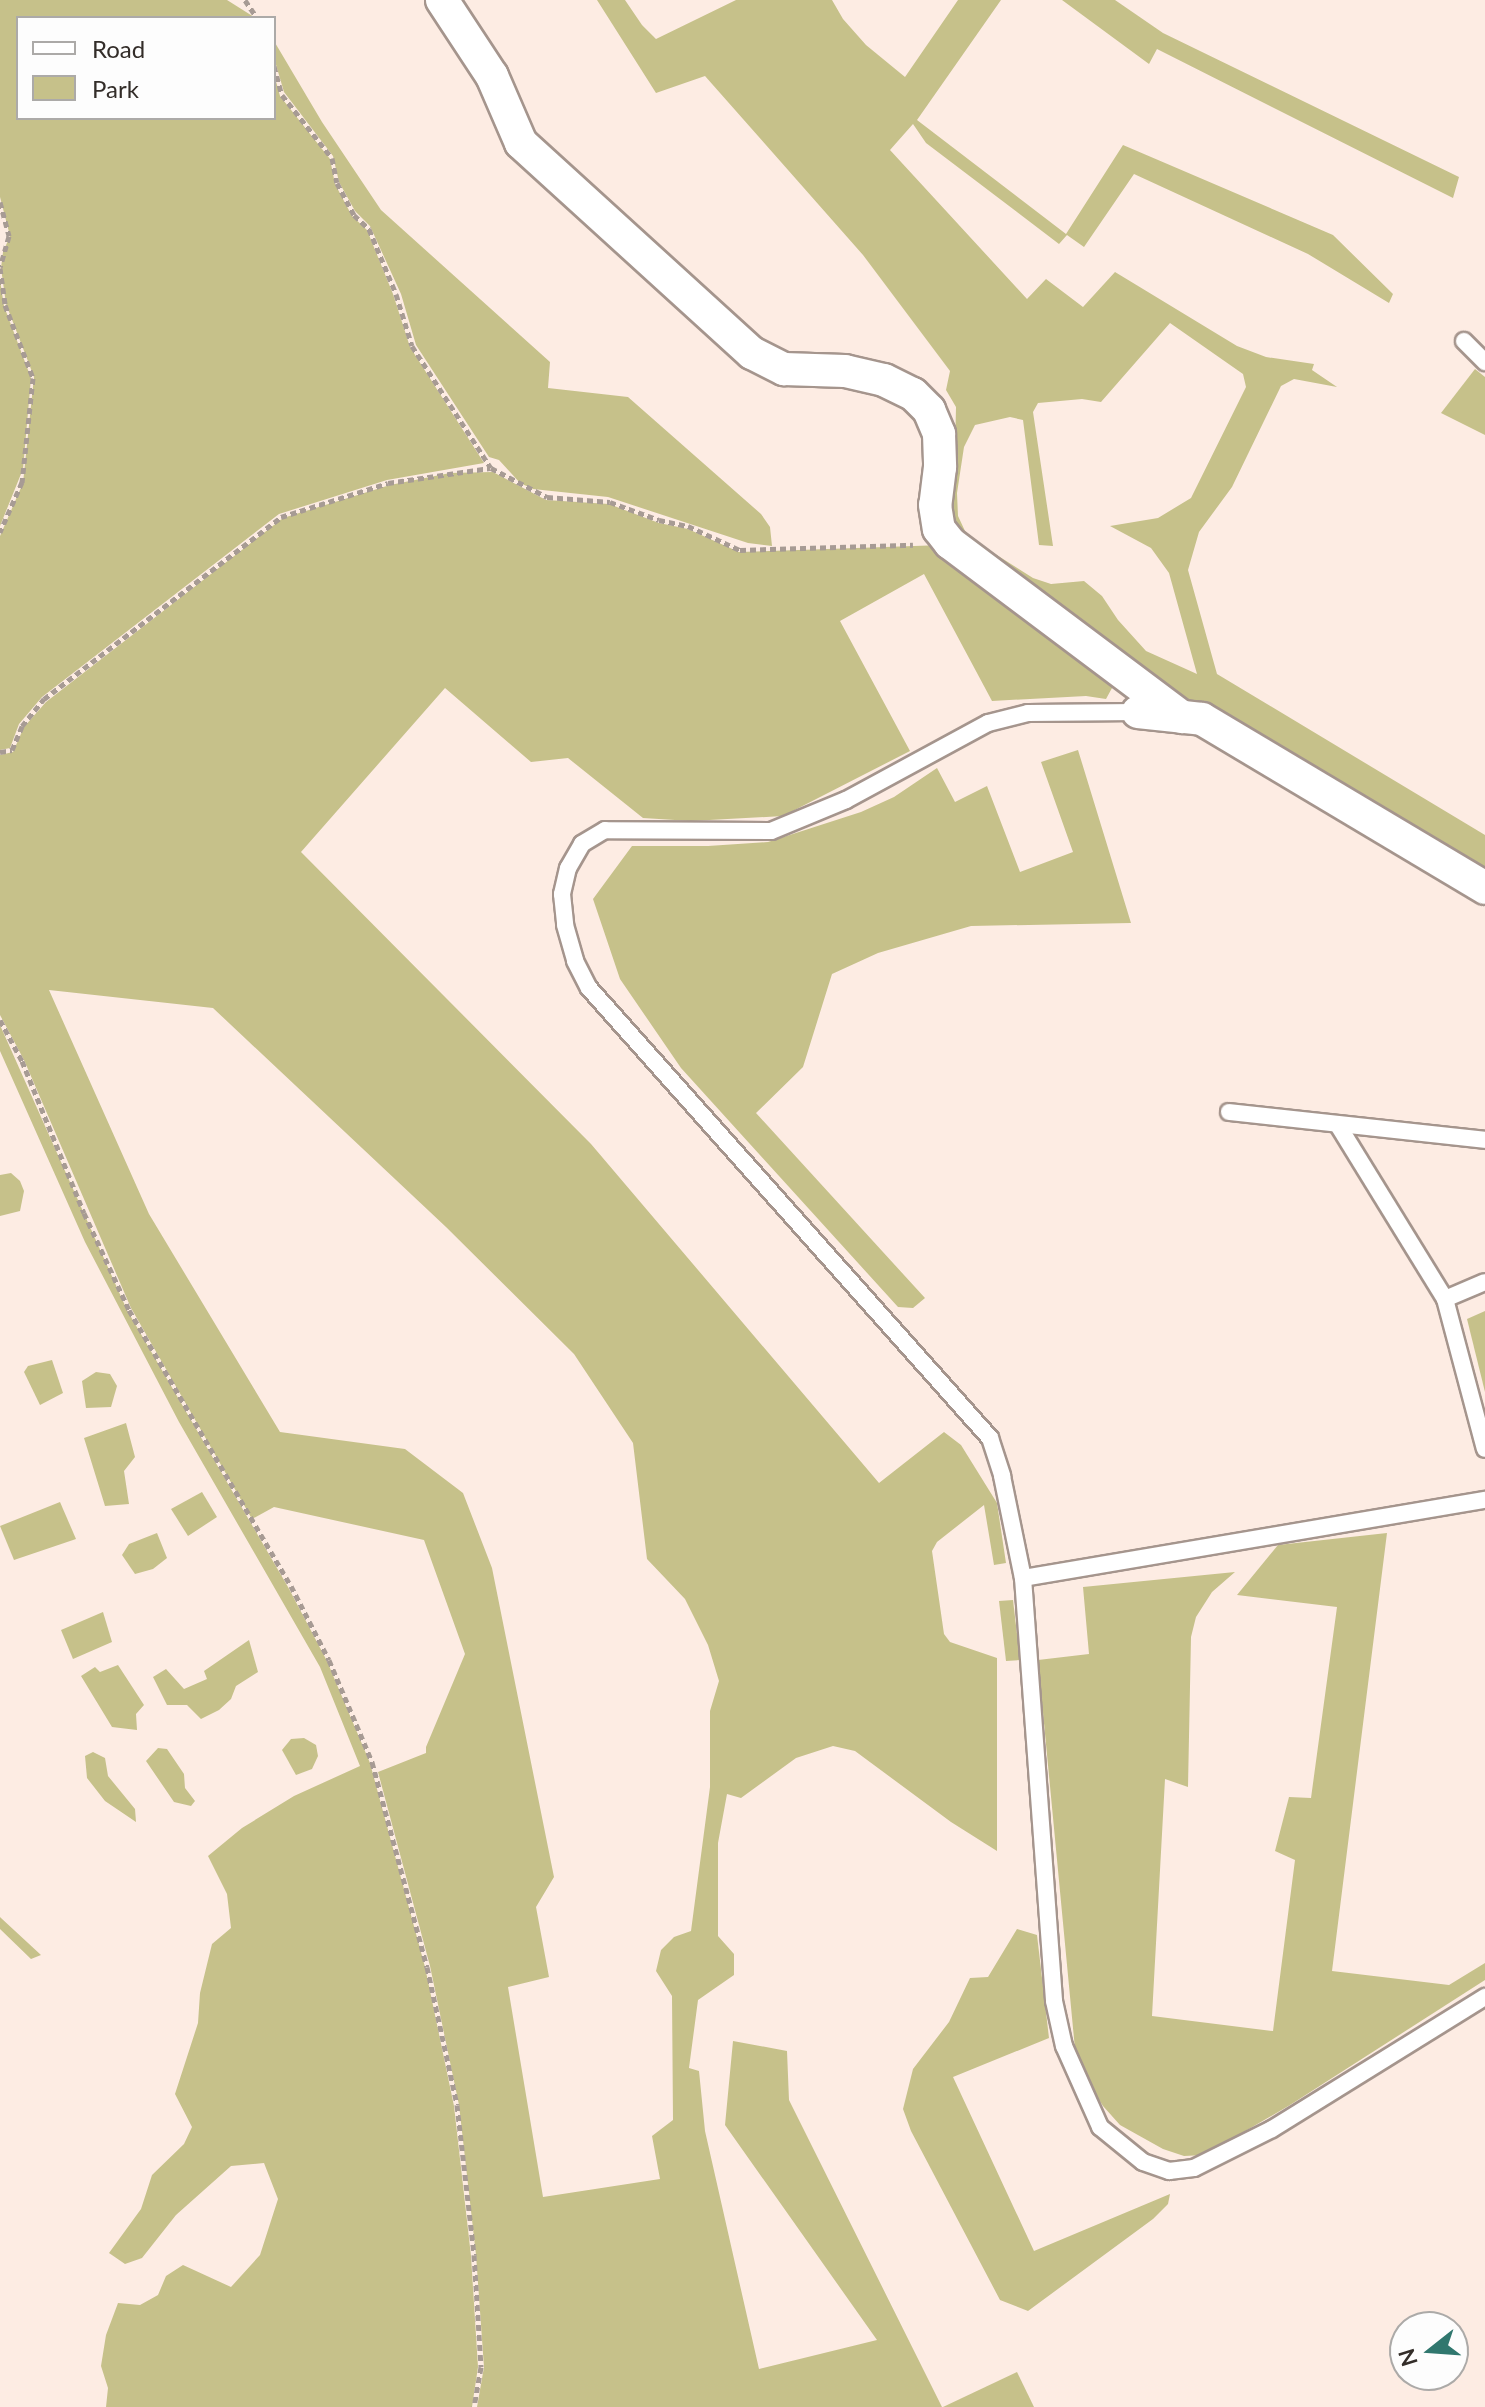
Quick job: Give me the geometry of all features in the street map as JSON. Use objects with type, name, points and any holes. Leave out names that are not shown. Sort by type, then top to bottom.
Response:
[{"type":"street","points":[[442,0],[492,76],[521,143],[752,353],[784,369],[845,371],[884,380],[913,394],[929,410],[939,434],[940,467],[935,505],[939,529],[950,543],[1182,717]]},
{"type":"street","points":[[1138,712],[1202,719],[1485,888]]},
{"type":"lane","points":[[1464,341],[1485,362]]},
{"type":"lane","points":[[1138,712],[1028,713],[988,723],[846,800],[771,831],[605,830],[582,844],[568,868],[562,894],[565,925],[575,961],[589,988],[990,1438],[1002,1476],[1023,1578],[1054,2001],[1064,2046],[1100,2127],[1143,2162],[1169,2171],[1194,2168],[1272,2129],[1485,1997]]},
{"type":"lane","points":[[1229,1112],[1485,1140]]},
{"type":"lane","points":[[1338,1125],[1445,1299],[1485,1449]]},
{"type":"lane","points":[[1445,1299],[1485,1282]]},
{"type":"lane","points":[[1023,1578],[1485,1500]]},
{"type":"path","points":[[276,73],[282,95],[332,158],[342,194],[354,215],[369,229],[396,294],[412,346],[491,468],[547,497],[610,502],[659,520],[688,526],[740,550],[950,543]]},
{"type":"path","points":[[0,202],[9,236],[0,268],[5,305],[33,378],[22,482],[0,532]]},
{"type":"path","points":[[0,752],[12,750],[22,726],[44,699],[281,517],[388,483],[491,468]]},
{"type":"path","points":[[0,1020],[22,1061],[84,1213],[129,1310],[291,1586],[329,1660],[372,1762],[427,1967],[457,2105],[474,2255],[481,2367],[474,2407]]},
{"type":"green space","points":[[0,0],[227,0],[252,16],[16,16],[16,120],[276,120],[276,81],[280,96],[330,159],[335,184],[352,216],[367,230],[410,347],[484,463],[387,480],[279,514],[42,697],[19,724],[10,748],[0,750],[0,536],[23,483],[34,377],[6,304],[1,268],[3,252],[10,236],[0,197]]},
{"type":"green space","points":[[597,0],[625,0],[656,39],[736,0],[832,0],[843,19],[866,45],[905,77],[958,0],[1001,0],[917,120],[1066,234],[1123,145],[1333,235],[1393,294],[1389,303],[1308,254],[1134,174],[1084,247],[1067,235],[1059,244],[926,143],[913,124],[890,150],[1027,299],[1046,279],[1083,307],[1115,272],[1237,346],[1266,357],[1314,364],[1312,370],[1337,387],[1294,379],[1281,386],[1232,487],[1199,532],[1188,570],[1217,674],[1485,835],[1485,877],[1173,700],[980,555],[945,516],[955,451],[956,407],[946,390],[950,371],[863,255],[705,76],[656,93]],"holes":[[[1170,323],[1243,374],[1246,387],[1191,498],[1158,518],[1110,526],[1151,548],[1169,573],[1197,674],[1146,651],[1118,620],[1102,596],[1084,581],[1051,584],[1033,578],[981,545],[965,531],[958,516],[957,493],[964,447],[975,425],[1010,417],[1023,420],[1039,545],[1053,546],[1033,412],[1038,403],[1082,399],[1101,402]]]},
{"type":"green space","points":[[1062,0],[1115,0],[1163,33],[1459,177],[1453,198],[1157,49],[1149,64]]},
{"type":"green space","points":[[276,44],[322,122],[381,210],[550,362],[548,388],[628,397],[761,514],[770,527],[772,546],[748,543],[608,497],[533,489],[520,483],[499,460],[489,457],[416,345],[401,294],[370,226],[355,211],[339,182],[333,156],[284,92],[276,65]]},
{"type":"green space","points":[[0,280],[4,306],[31,378],[23,469],[0,526]]},
{"type":"green space","points":[[1475,369],[1485,377],[1485,435],[1441,413]]},
{"type":"green space","points":[[493,472],[546,500],[609,504],[659,523],[688,529],[739,552],[943,545],[1118,677],[1106,699],[1086,696],[992,701],[924,574],[840,621],[910,751],[783,816],[691,821],[643,818],[568,758],[531,762],[445,688],[301,852],[591,1144],[879,1483],[944,1432],[961,1445],[997,1503],[1006,1563],[994,1565],[984,1505],[937,1542],[932,1551],[944,1634],[950,1642],[997,1658],[997,1851],[951,1822],[855,1751],[833,1746],[796,1758],[741,1798],[727,1794],[718,1843],[718,1936],[734,1954],[734,1975],[698,2000],[689,2068],[699,2071],[705,2131],[759,2369],[877,2340],[725,2125],[733,2041],[787,2051],[789,2100],[942,2407],[477,2407],[484,2367],[476,2255],[459,2105],[430,1966],[378,1772],[426,1753],[465,1654],[424,1540],[274,1507],[252,1519],[131,1308],[24,1060],[0,1015],[0,755],[13,752],[24,727],[46,702],[283,518],[390,485],[450,473]],"holes":[[[49,990],[213,1008],[446,1227],[574,1354],[633,1443],[647,1559],[685,1599],[708,1645],[719,1681],[710,1711],[710,1787],[691,1931],[674,1937],[661,1950],[656,1971],[672,1996],[673,2120],[652,2136],[660,2179],[543,2197],[508,1987],[549,1977],[536,1907],[554,1877],[492,1568],[463,1493],[405,1449],[280,1432],[149,1214]]]},
{"type":"green space","points":[[1078,750],[1131,923],[971,926],[878,953],[832,974],[803,1067],[756,1113],[925,1298],[913,1308],[898,1307],[681,1068],[620,979],[593,899],[632,846],[768,842],[861,812],[894,797],[937,768],[955,802],[987,786],[1020,872],[1073,852],[1041,762]]},
{"type":"green space","points":[[0,1025],[127,1310],[288,1587],[327,1661],[370,1763],[425,1967],[454,2106],[471,2256],[478,2367],[472,2407],[106,2407],[108,2388],[101,2366],[106,2335],[118,2303],[140,2305],[158,2295],[166,2276],[183,2265],[231,2287],[260,2255],[278,2199],[264,2163],[231,2166],[176,2215],[142,2258],[125,2264],[109,2253],[141,2209],[152,2175],[184,2144],[192,2127],[175,2094],[198,2023],[200,1993],[212,1944],[231,1928],[227,1894],[208,1856],[242,1828],[294,1796],[360,1766],[320,1667],[179,1422],[85,1242],[0,1051]]},
{"type":"green space","points":[[11,1173],[20,1181],[24,1191],[20,1211],[0,1216],[0,1175]]},
{"type":"green space","points":[[1485,1311],[1485,1392],[1467,1319]]},
{"type":"green space","points":[[52,1360],[63,1393],[40,1405],[24,1372],[28,1366]]},
{"type":"green space","points":[[96,1372],[110,1374],[117,1386],[111,1407],[86,1408],[82,1381]]},
{"type":"green space","points":[[126,1423],[135,1457],[124,1471],[129,1504],[105,1506],[84,1438]]},
{"type":"green space","points":[[202,1492],[217,1517],[188,1536],[171,1509]]},
{"type":"green space","points":[[60,1502],[76,1539],[14,1560],[0,1526]]},
{"type":"green space","points":[[157,1533],[167,1558],[153,1569],[135,1574],[122,1555],[129,1544]]},
{"type":"green space","points":[[1387,1533],[1332,1971],[1449,1985],[1485,1963],[1485,1980],[1290,2105],[1204,2155],[1184,2156],[1163,2149],[1120,2125],[1103,2106],[1087,2081],[1075,2049],[1038,1660],[1089,1654],[1083,1587],[1235,1572],[1212,1592],[1196,1617],[1191,1637],[1188,1787],[1165,1779],[1152,2016],[1273,2031],[1295,1860],[1275,1851],[1289,1797],[1311,1798],[1337,1607],[1237,1595],[1278,1545]]},
{"type":"green space","points":[[1013,1600],[1020,1660],[1006,1661],[999,1601]]},
{"type":"green space","points":[[103,1612],[112,1642],[73,1659],[61,1630]]},
{"type":"green space","points":[[249,1640],[258,1672],[236,1686],[231,1699],[219,1710],[201,1719],[187,1705],[167,1705],[153,1677],[166,1669],[184,1689],[207,1679],[204,1671]]},
{"type":"green space","points":[[118,1665],[144,1705],[136,1714],[137,1730],[112,1727],[81,1676],[95,1667],[100,1672]]},
{"type":"green space","points":[[304,1738],[316,1745],[318,1756],[312,1769],[296,1775],[282,1750],[291,1739]]},
{"type":"green space","points":[[158,1748],[167,1749],[184,1774],[185,1788],[195,1801],[191,1806],[174,1802],[146,1761]]},
{"type":"green space","points":[[93,1752],[105,1758],[108,1776],[135,1809],[136,1822],[105,1801],[87,1778],[85,1756]]},
{"type":"green space","points":[[0,1917],[41,1955],[31,1959],[0,1929]]},
{"type":"green space","points":[[1017,1929],[1037,1935],[1049,2038],[953,2077],[1034,2251],[1170,2194],[1168,2204],[1153,2219],[1028,2311],[1000,2300],[911,2131],[903,2109],[913,2069],[949,2022],[970,1978],[988,1977]]},
{"type":"green space","points":[[1017,2372],[1034,2407],[943,2407]]}]
